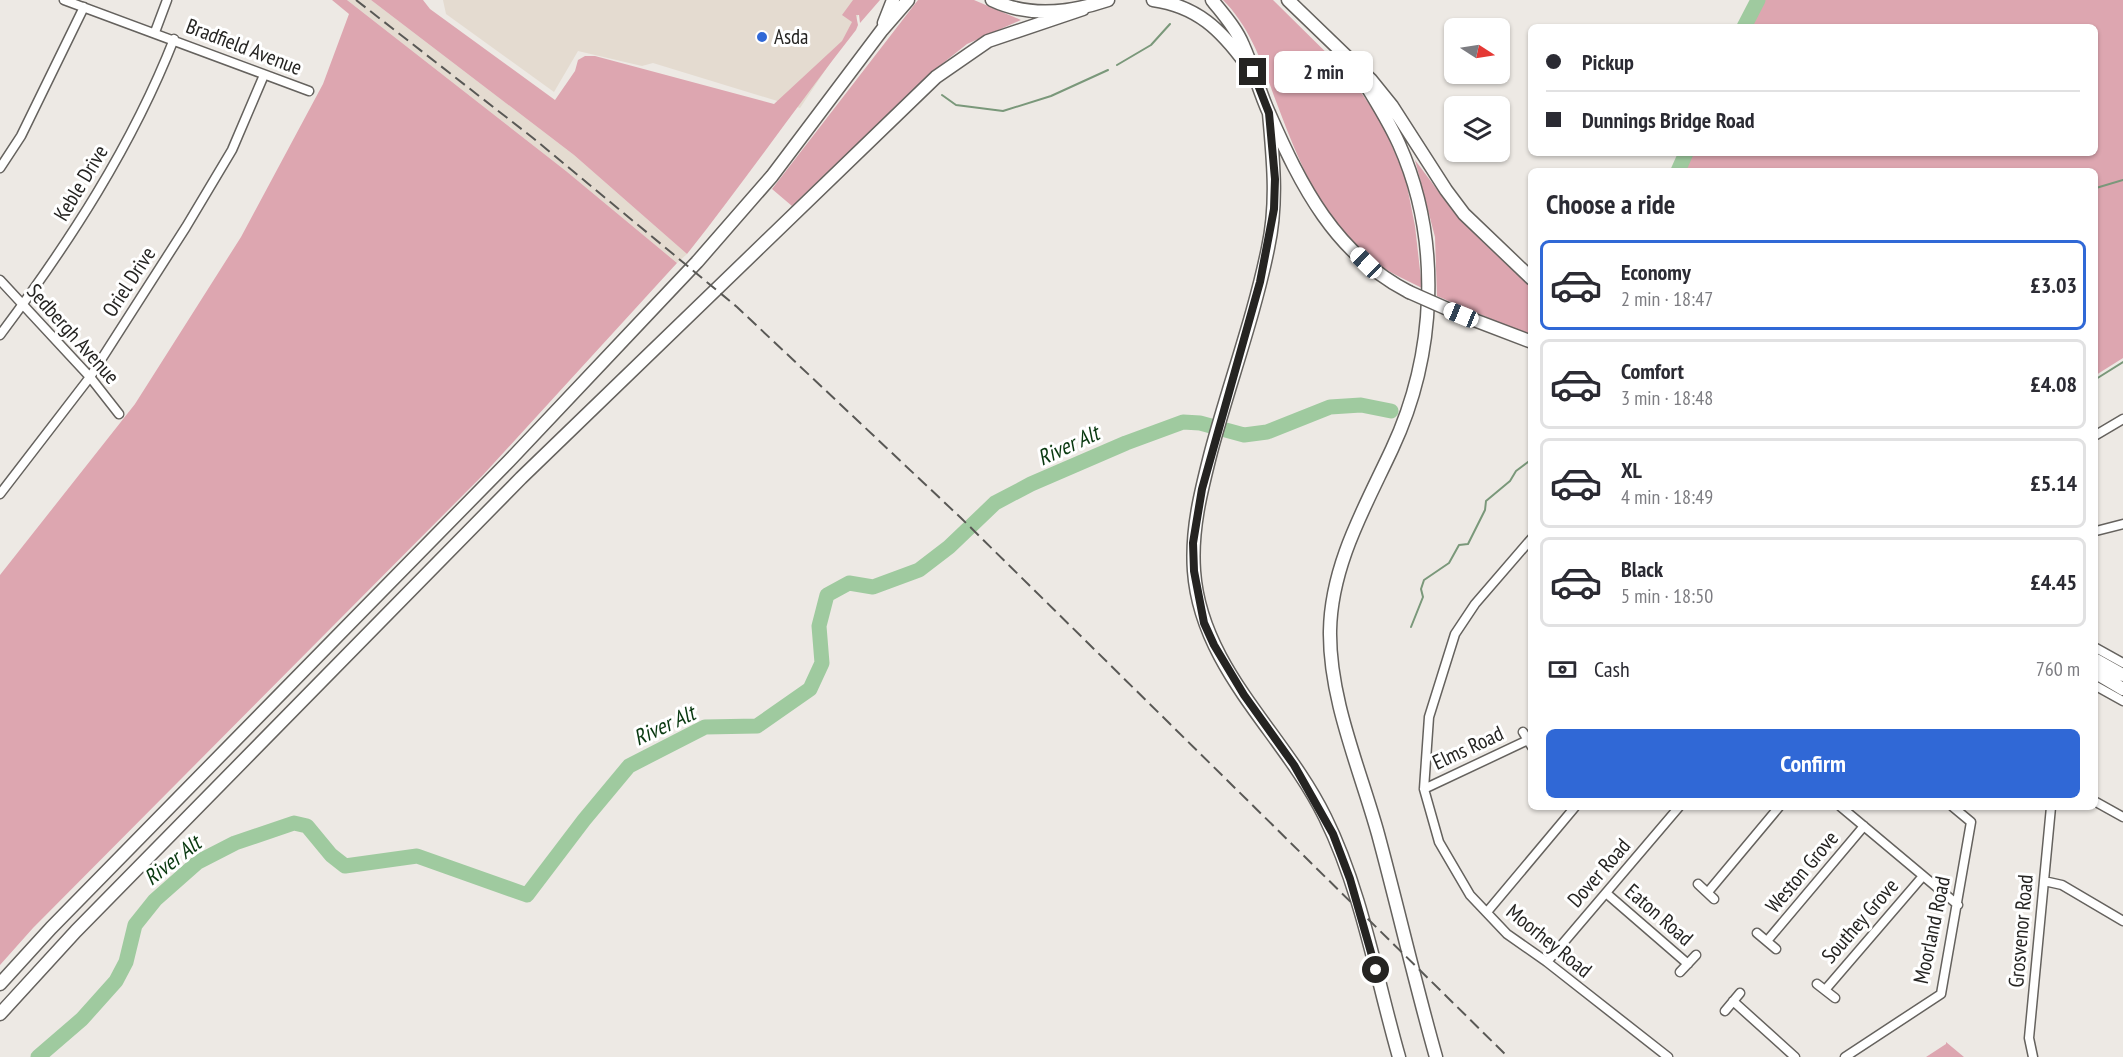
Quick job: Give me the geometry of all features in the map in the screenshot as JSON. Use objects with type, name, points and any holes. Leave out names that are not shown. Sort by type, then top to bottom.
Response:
[{"type":"highway","points":[[882,30],[893,0]]},
{"type":"highway","points":[[0,984],[59,919],[509,461],[697,262],[772,176],[882,30],[908,0]]},
{"type":"highway","points":[[992,0],[1026,11],[1083,9]]},
{"type":"highway","points":[[0,1014],[76,932],[521,478],[936,77],[988,41],[1108,0]]},
{"type":"highway","points":[[1153,0],[1178,6],[1219,29],[1253,72]]},
{"type":"highway","points":[[1212,0],[1243,43],[1269,113],[1301,183],[1342,240],[1375,271],[1409,292],[1528,340]]},
{"type":"highway","points":[[1288,0],[1371,80],[1392,106],[1464,214],[1528,275]]},
{"type":"highway","points":[[1352,62],[1393,132],[1411,177],[1425,241],[1428,311],[1419,368],[1404,418],[1352,535],[1340,570],[1332,602],[1330,645],[1340,701],[1378,834],[1436,1057]]},
{"type":"highway","points":[[1269,113],[1275,179],[1272,227],[1260,282],[1223,407],[1202,489],[1193,543],[1194,571],[1204,623],[1228,671],[1294,765],[1333,834],[1350,879],[1399,1057]]},
{"type":"highway","points":[[2098,661],[2123,675]]},
{"type":"highway","points":[[2098,674],[2123,688]]},
{"type":"street","name":"Bradfield Avenue","points":[[64,0],[309,91]]},
{"type":"street","points":[[155,32],[167,0]]},
{"type":"street","points":[[0,168],[42,95],[84,7]]},
{"type":"street","name":"Keble Drive","points":[[0,335],[82,219],[140,117],[174,39]]},
{"type":"street","name":"Oriel Drive","points":[[0,494],[90,377],[232,150],[264,75]]},
{"type":"street","name":"Sedbergh Avenue","points":[[0,280],[90,377],[119,414]]},
{"type":"street","points":[[2098,434],[2123,419]]},
{"type":"street","points":[[2098,530],[2123,524]]},
{"type":"street","name":"Moorhey Road","points":[[1528,543],[1475,604],[1455,634],[1429,717],[1424,789],[1439,842],[1470,895],[1507,934],[1547,962],[1668,1057]]},
{"type":"street","points":[[2098,649],[2123,663]]},
{"type":"street","points":[[2098,687],[2123,701]]},
{"type":"street","name":"Elms Road","points":[[1424,789],[1527,739]]},
{"type":"street","points":[[2098,803],[2123,817]]},
{"type":"street","points":[[1486,912],[1572,810]]},
{"type":"street","name":"Dover Road","points":[[1547,962],[1676,810]]},
{"type":"street","points":[[1698,884],[1711,895],[1777,810]]},
{"type":"street","points":[[1845,810],[1958,905]]},
{"type":"street","name":"Moorland Road","points":[[1845,1057],[1941,994],[1971,822],[1957,810]]},
{"type":"street","name":"Grosvenor Road","points":[[2033,1057],[2029,1038],[2051,810]]},
{"type":"street","name":"Weston Grove","points":[[1767,941],[1864,826]]},
{"type":"street","name":"Southey Grove","points":[[1825,990],[1923,876]]},
{"type":"street","points":[[2044,881],[2062,885],[2123,921]]},
{"type":"street","name":"Eaton Road","points":[[1606,893],[1688,964]]},
{"type":"street","name":"Weston Grove","points":[[1757,933],[1776,949]]},
{"type":"street","name":"Eaton Road","points":[[1680,972],[1696,955]]},
{"type":"street","name":"Southey Grove","points":[[1817,984],[1835,998]]},
{"type":"street","points":[[1725,1011],[1740,993]]},
{"type":"street","points":[[1733,1001],[1795,1057]]},
{"type":"shaded area","points":[[332,0],[347,0],[566,171],[677,263],[483,475],[33,928],[0,965],[0,575],[135,404],[241,237],[323,84],[349,14]]},
{"type":"shaded area","points":[[347,0],[371,0],[574,155],[687,254],[677,263],[566,171]]},
{"type":"shaded area","points":[[371,0],[423,0],[430,9],[555,100],[575,71],[578,60],[585,56],[595,56],[774,104],[842,41],[852,22],[842,15],[853,0],[880,0],[860,23],[859,15],[856,15],[858,25],[856,30],[687,254],[574,155]]},
{"type":"shaded area","points":[[443,0],[864,0],[852,30],[800,108],[653,63],[642,66],[578,51],[554,92],[446,14]]},
{"type":"shaded area","points":[[918,0],[974,0],[1021,20],[967,44],[928,75],[792,206],[772,189]]},
{"type":"shaded area","points":[[1223,0],[1273,0],[1348,74],[1381,121],[1405,176],[1415,226],[1422,288],[1369,258],[1332,218],[1299,160],[1254,45],[1240,21]]},
{"type":"shaded area","points":[[1763,0],[2123,0],[2123,358],[2098,374],[2098,168],[1685,168],[1691,156],[2098,156],[2098,24],[1751,24]]},
{"type":"shaded area","points":[[1415,160],[1459,219],[1528,285],[1528,335],[1437,296],[1435,237]]},
{"type":"shaded area","points":[[1946,1042],[1964,1057],[1926,1057],[1946,1044]]},
{"type":"waterway","name":"River Alt","points":[[1746,24],[1758,0]]},
{"type":"waterway","points":[[1117,65],[1151,45],[1170,24]]},
{"type":"waterway","points":[[942,95],[956,105],[1003,111],[1051,96],[1108,70]]},
{"type":"waterway","name":"River Alt","points":[[1679,168],[1685,156]]},
{"type":"waterway","points":[[2098,187],[2123,180]]},
{"type":"waterway","points":[[2098,378],[2123,362]]},
{"type":"waterway","name":"River Alt","points":[[38,1057],[82,1019],[116,981],[126,962],[135,925],[155,900],[198,862],[235,843],[294,823],[307,826],[331,855],[345,866],[417,856],[527,895],[584,820],[629,766],[705,727],[757,726],[810,689],[822,663],[819,626],[827,595],[849,583],[873,587],[919,570],[949,547],[995,503],[1031,484],[1126,443],[1183,422],[1200,423],[1244,435],[1267,432],[1330,407],[1361,405],[1391,411]]},
{"type":"waterway","points":[[1411,627],[1423,597],[1421,589],[1424,580],[1449,563],[1459,545],[1468,544],[1485,510],[1486,501],[1528,462]]},
{"type":"railway","points":[[356,0],[533,138],[737,307],[961,518],[1508,1057]]},
{"type":"place","name":"Asda","points":[[762,37]]},
{"type":"route","points":[[1253,72],[1269,113],[1275,179],[1274,209],[1269,246],[1260,282],[1229,384],[1202,489],[1193,543],[1197,593],[1204,623],[1228,671],[1294,765],[1333,834],[1350,879],[1376,970]]}]
